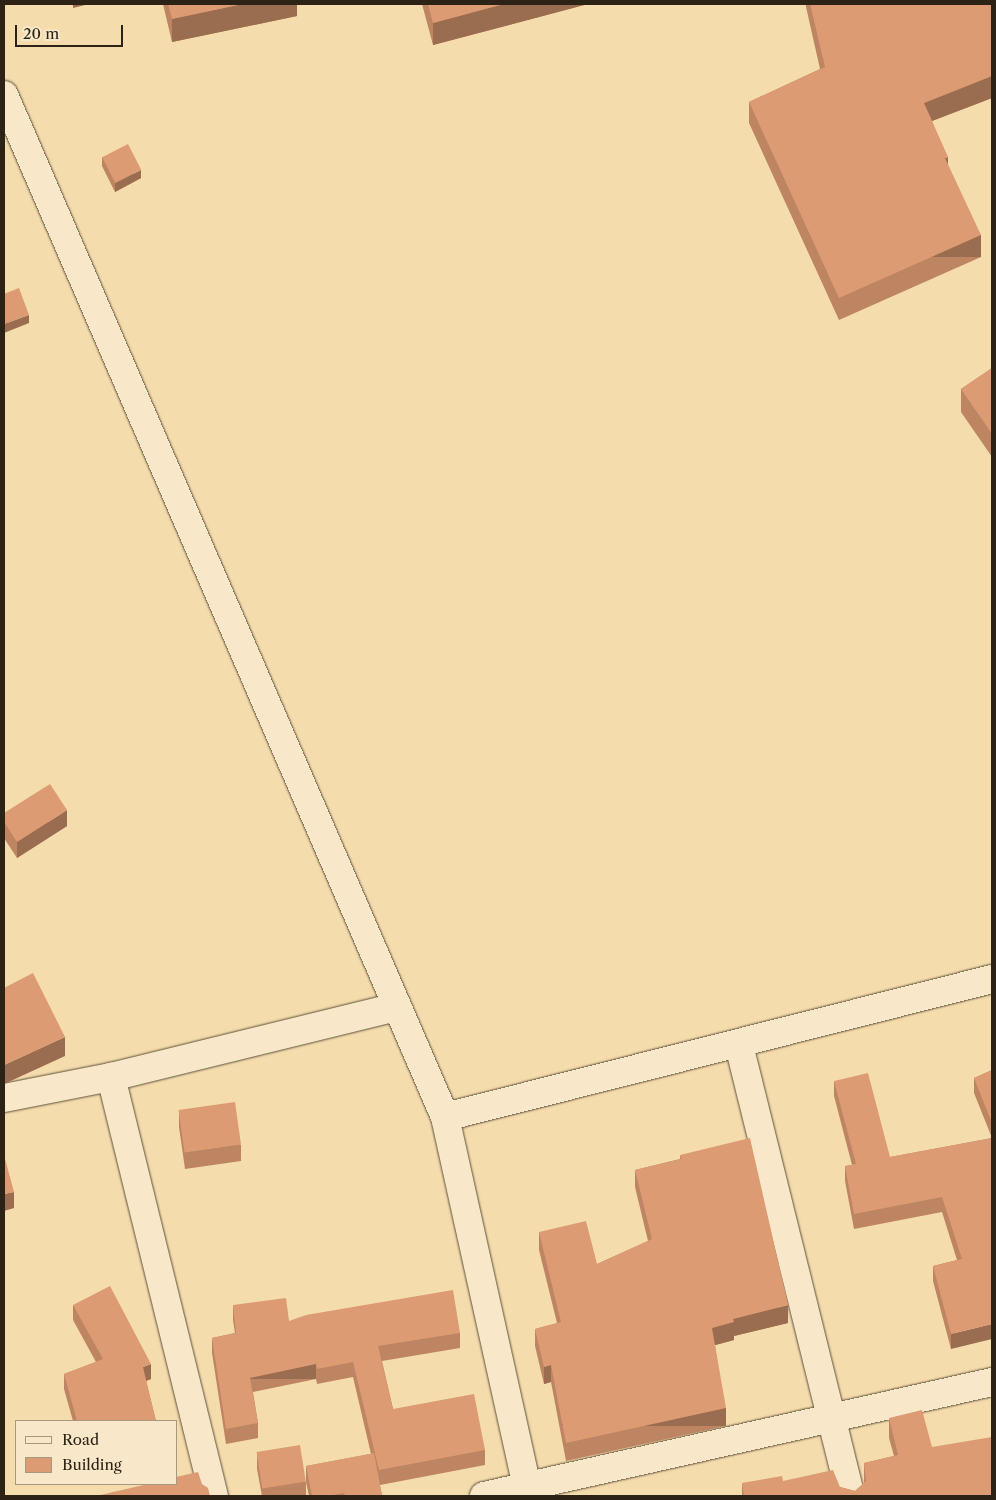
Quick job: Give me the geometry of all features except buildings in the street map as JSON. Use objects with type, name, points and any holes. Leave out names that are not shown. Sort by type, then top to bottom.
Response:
[{"type":"street","points":[[7,110],[444,1118],[528,1491]]},
{"type":"street","points":[[444,1118],[739,1045],[992,979]]},
{"type":"street","points":[[4,1098],[111,1077],[397,1008]]},
{"type":"street","points":[[739,1045],[833,1417],[851,1496]]},
{"type":"street","points":[[111,1077],[214,1496]]},
{"type":"street","points":[[484,1496],[528,1491],[833,1417],[992,1382]]}]
